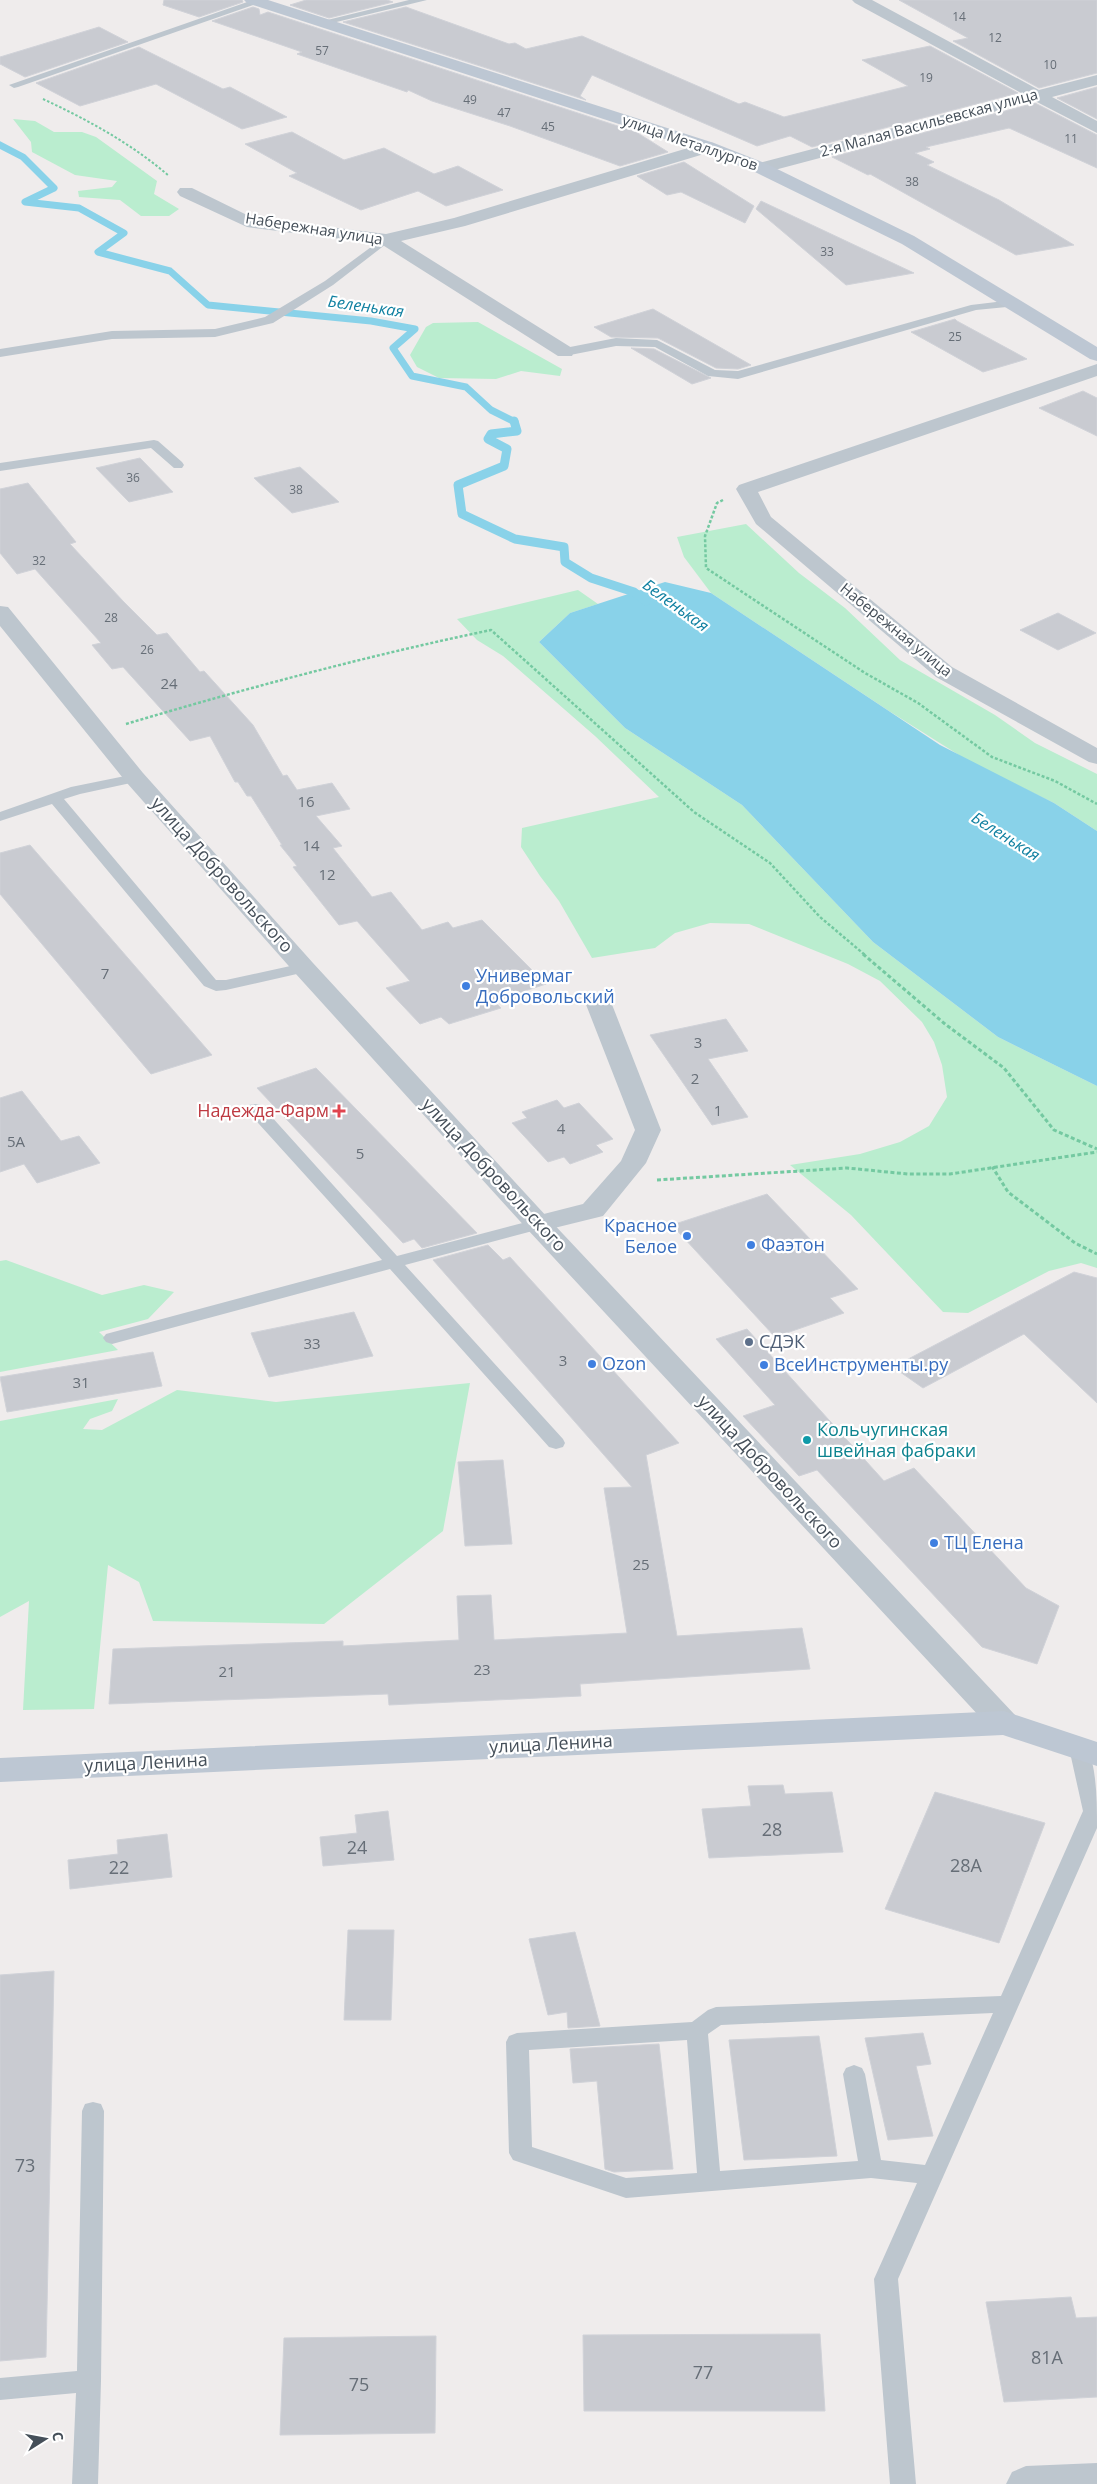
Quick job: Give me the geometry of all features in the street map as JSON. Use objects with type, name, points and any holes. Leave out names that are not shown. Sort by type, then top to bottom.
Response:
[{"type":"main road","name":"улица Металлургов","points":[[254,1],[708,147],[761,168],[908,240],[1097,355]]},
{"type":"main road","name":"улица Ленина","points":[[0,1770],[1004,1723],[1088,1751]]},
{"type":"street","points":[[860,0],[1097,128]]},
{"type":"street","name":"2-я Малая Васильевская улица","points":[[761,168],[1097,80]]},
{"type":"street","points":[[386,239],[459,222],[708,147]]},
{"type":"street","name":"Набережная улица","points":[[186,192],[247,222],[386,239],[565,352]]},
{"type":"street","points":[[746,489],[1097,370]]},
{"type":"street","name":"Набережная улица","points":[[746,489],[763,520],[944,672],[1097,757]]},
{"type":"street","name":"улица Добровольского","points":[[0,612],[135,778],[304,968],[538,1224],[1004,1723]]},
{"type":"street","points":[[538,1224],[592,1210],[633,1163],[648,1130],[598,1002]]},
{"type":"street","points":[[1026,2484],[1097,2481]]},
{"type":"lane","points":[[320,23],[422,0]]},
{"type":"lane","points":[[14,85],[254,1]]},
{"type":"lane","points":[[0,353],[112,335],[215,333],[269,320],[329,283],[386,239]]},
{"type":"lane","points":[[565,352],[616,342],[657,344],[712,373],[738,375],[975,306],[1013,304]]},
{"type":"lane","points":[[0,468],[154,444],[178,465]]},
{"type":"lane","points":[[0,817],[76,790],[135,778]]},
{"type":"lane","points":[[54,798],[210,983],[216,986],[226,985],[304,968]]},
{"type":"lane","points":[[255,1109],[556,1443]]},
{"type":"lane","points":[[112,1338],[538,1224]]},
{"type":"lane","points":[[903,2484],[886,2279],[1096,1812],[1088,1751]]},
{"type":"lane","points":[[933,2175],[870,2169],[626,2188],[521,2153],[517,2042],[697,2031],[716,2016],[1009,2004]]},
{"type":"lane","points":[[697,2031],[709,2181]]},
{"type":"lane","points":[[854,2074],[870,2169]]},
{"type":"lane","points":[[85,2484],[89,2381],[93,2111]]},
{"type":"lane","points":[[0,2389],[89,2381]]},
{"type":"path","points":[[14,85],[67,110],[142,153],[186,192]]},
{"type":"path","points":[[746,489],[717,504],[705,536],[706,568],[865,673],[918,703],[992,757],[1055,781],[1097,804]]},
{"type":"path","points":[[96,730],[147,719],[193,702],[399,649],[491,630],[694,812],[770,863],[820,917],[945,1024],[1004,1068],[1054,1130],[1097,1149]]},
{"type":"path","points":[[616,1182],[847,1168],[908,1174],[950,1174],[1097,1152],[1031,1162],[1021,1164],[993,1168],[1008,1192],[1075,1243],[1097,1254]]},
{"type":"green space","points":[[13,119],[35,121],[54,132],[82,132],[96,137],[157,181],[154,194],[179,209],[169,216],[141,216],[120,200],[79,197],[78,191],[112,187],[117,181],[75,175],[32,152],[31,142]]},
{"type":"green space","points":[[478,322],[562,369],[560,376],[521,371],[496,379],[439,378],[417,367],[410,355],[426,327],[433,323]]},
{"type":"green space","points":[[746,524],[799,573],[845,608],[900,660],[995,715],[1035,743],[1097,774],[1097,831],[1054,803],[970,762],[889,711],[711,593],[684,557],[677,537]]},
{"type":"green space","points":[[578,590],[598,604],[570,613],[539,642],[625,728],[742,805],[873,942],[998,1037],[1097,1086],[1097,1268],[1081,1263],[1049,1271],[968,1313],[943,1312],[851,1215],[790,1165],[860,1154],[900,1142],[929,1126],[947,1097],[942,1065],[934,1042],[922,1022],[880,981],[848,964],[749,924],[710,923],[675,933],[655,948],[592,958],[559,901],[521,847],[522,828],[659,797],[595,736],[503,656],[477,640],[457,619]]},
{"type":"green space","points":[[6,1260],[102,1295],[144,1285],[174,1292],[148,1319],[99,1332],[118,1350],[0,1372],[0,1261]]},
{"type":"green space","points":[[470,1383],[443,1531],[324,1624],[153,1621],[139,1582],[108,1565],[94,1709],[23,1710],[29,1601],[0,1617],[0,1421],[118,1399],[112,1411],[90,1419],[83,1429],[102,1430],[177,1390],[276,1402]]},
{"type":"water","points":[[665,582],[711,593],[940,745],[1054,803],[1097,831],[1097,1086],[998,1037],[873,942],[742,805],[625,728],[539,642],[570,613]]},
{"type":"building","points":[[164,0],[242,0],[243,2],[199,17],[163,5]]},
{"type":"building","points":[[306,0],[387,0],[393,2],[329,18],[290,5]]},
{"type":"building","points":[[899,0],[1097,0],[1097,73],[1039,88],[953,41],[968,38]]},
{"type":"building","points":[[253,7],[259,9],[260,15],[268,12],[636,132],[668,152],[620,166],[510,126],[432,101],[408,90],[407,92],[297,54],[302,52],[212,21]]},
{"type":"building","points":[[406,7],[509,44],[515,43],[526,49],[582,36],[739,104],[745,102],[784,117],[908,86],[862,60],[930,46],[1018,93],[812,147],[790,136],[757,146],[592,75],[580,96],[586,100],[343,22]]},
{"type":"building","points":[[99,27],[128,42],[25,77],[0,64],[0,57]]},
{"type":"building","points":[[139,47],[223,89],[230,87],[287,117],[242,129],[156,84],[80,106],[36,83]]},
{"type":"building","points":[[1097,87],[1097,119],[1057,98]]},
{"type":"building","points":[[1035,103],[1097,135],[1097,168],[1009,128],[926,147],[930,149],[915,153],[934,162],[927,165],[999,200],[1074,245],[1016,255],[870,174],[868,175],[832,157]]},
{"type":"building","points":[[292,132],[344,160],[384,148],[434,174],[458,166],[503,190],[446,206],[418,191],[361,210],[289,176],[297,173],[245,144]]},
{"type":"building","points":[[684,162],[754,206],[745,223],[681,192],[667,195],[637,176]]},
{"type":"building","points":[[761,201],[914,273],[846,285],[756,209]]},
{"type":"building","points":[[653,309],[751,365],[738,369],[716,368],[658,338],[611,337],[594,327]]},
{"type":"building","points":[[955,319],[1027,359],[983,372],[911,332]]},
{"type":"building","points":[[631,348],[654,349],[711,378],[692,384]]},
{"type":"building","points":[[1083,391],[1097,398],[1097,436],[1039,408]]},
{"type":"building","points":[[140,458],[173,492],[129,502],[96,468]]},
{"type":"building","points":[[300,467],[339,502],[292,513],[254,478]]},
{"type":"building","points":[[28,483],[76,542],[70,544],[157,635],[167,633],[200,672],[204,671],[253,725],[283,776],[287,775],[297,790],[332,783],[350,809],[316,816],[342,846],[333,848],[372,897],[391,892],[422,930],[448,922],[453,928],[482,920],[546,984],[494,1001],[501,1008],[449,1024],[441,1017],[420,1024],[386,988],[410,981],[357,921],[339,925],[293,867],[297,866],[280,845],[282,845],[251,796],[247,796],[238,782],[235,782],[210,736],[190,741],[123,667],[112,669],[92,645],[101,643],[35,569],[17,574],[0,553],[0,489]]},
{"type":"building","points":[[1058,613],[1096,633],[1058,650],[1020,630]]},
{"type":"building","points":[[30,845],[212,1055],[151,1074],[0,894],[0,853]]},
{"type":"building","points":[[726,1019],[748,1051],[708,1059],[748,1117],[712,1125],[650,1035]]},
{"type":"building","points":[[316,1068],[477,1233],[422,1248],[414,1239],[403,1243],[257,1088]]},
{"type":"building","points":[[22,1091],[61,1141],[79,1136],[100,1163],[37,1183],[24,1164],[0,1172],[0,1098]]},
{"type":"building","points":[[557,1100],[564,1108],[579,1103],[613,1139],[596,1145],[603,1152],[570,1164],[564,1157],[548,1162],[512,1123],[527,1118],[522,1112]]},
{"type":"building","points":[[767,1194],[858,1289],[830,1298],[844,1313],[775,1337],[672,1225]]},
{"type":"building","points":[[488,1245],[503,1260],[510,1257],[679,1443],[646,1455],[677,1636],[802,1628],[810,1669],[580,1684],[581,1696],[389,1705],[388,1694],[109,1704],[113,1649],[343,1641],[343,1646],[459,1640],[457,1596],[491,1595],[494,1640],[627,1633],[604,1488],[632,1487],[433,1260]]},
{"type":"building","points":[[1074,1272],[1097,1278],[1097,1403],[1024,1334],[923,1388],[893,1367]]},
{"type":"building","points":[[354,1312],[373,1356],[269,1377],[251,1333]]},
{"type":"building","name":"ТЦ Елена","points":[[747,1329],[884,1481],[914,1468],[1026,1588],[1059,1606],[1037,1664],[982,1647],[817,1470],[799,1476],[743,1416],[775,1405],[716,1339]]},
{"type":"building","points":[[153,1352],[162,1386],[7,1412],[0,1377]]},
{"type":"building","points":[[503,1460],[512,1544],[465,1546],[458,1462]]},
{"type":"building","points":[[783,1785],[785,1794],[832,1792],[843,1852],[709,1858],[702,1809],[751,1806],[748,1786]]},
{"type":"building","points":[[935,1792],[1045,1823],[999,1943],[885,1909]]},
{"type":"building","points":[[388,1811],[394,1860],[323,1866],[320,1837],[357,1833],[355,1815]]},
{"type":"building","points":[[167,1834],[172,1877],[70,1889],[68,1860],[118,1854],[117,1840]]},
{"type":"building","points":[[348,1930],[394,1930],[391,2020],[344,2020]]},
{"type":"building","points":[[575,1932],[600,2026],[568,2028],[567,2012],[548,2015],[529,1939]]},
{"type":"building","points":[[54,1971],[46,2357],[0,2361],[0,1975]]},
{"type":"building","points":[[923,2033],[931,2064],[916,2066],[933,2136],[888,2140],[865,2038]]},
{"type":"building","points":[[819,2036],[837,2156],[744,2160],[729,2040]]},
{"type":"building","points":[[659,2044],[673,2169],[614,2172],[605,2169],[597,2081],[573,2083],[570,2049]]},
{"type":"building","points":[[1071,2297],[1076,2318],[1097,2317],[1097,2397],[1004,2402],[986,2302]]},
{"type":"building","points":[[820,2334],[825,2411],[584,2411],[583,2335]]},
{"type":"building","points":[[436,2336],[435,2433],[280,2435],[284,2338]]},
{"type":"waterway","name":"Беленькая","points":[[0,145],[23,157],[54,188],[25,202],[79,208],[124,233],[98,252],[170,271],[208,305],[371,321],[415,329],[393,348],[412,376],[466,387],[491,410],[514,422]]},
{"type":"waterway","name":"Беленькая","points":[[514,422],[517,431],[491,434],[488,439],[507,449],[504,466],[458,485],[462,514],[515,539],[564,547],[565,562],[591,578],[634,592],[646,601]]},
{"type":"place","name":"Универмаг Добровольский","points":[[466,986]]},
{"type":"place","name":"Надежда-Фарм","points":[[339,1111]]},
{"type":"place","name":"Красное Белое","points":[[687,1236]]},
{"type":"place","name":"Фаэтон","points":[[751,1245]]},
{"type":"place","name":"СДЭК","points":[[749,1342]]},
{"type":"place","name":"Ozon","points":[[592,1364]]},
{"type":"place","name":"ВсеИнструменты.ру","points":[[764,1365]]},
{"type":"place","name":"Кольчугинская швейная фабраки","points":[[807,1440]]},
{"type":"place","name":"ТЦ Елена","points":[[934,1543]]}]
